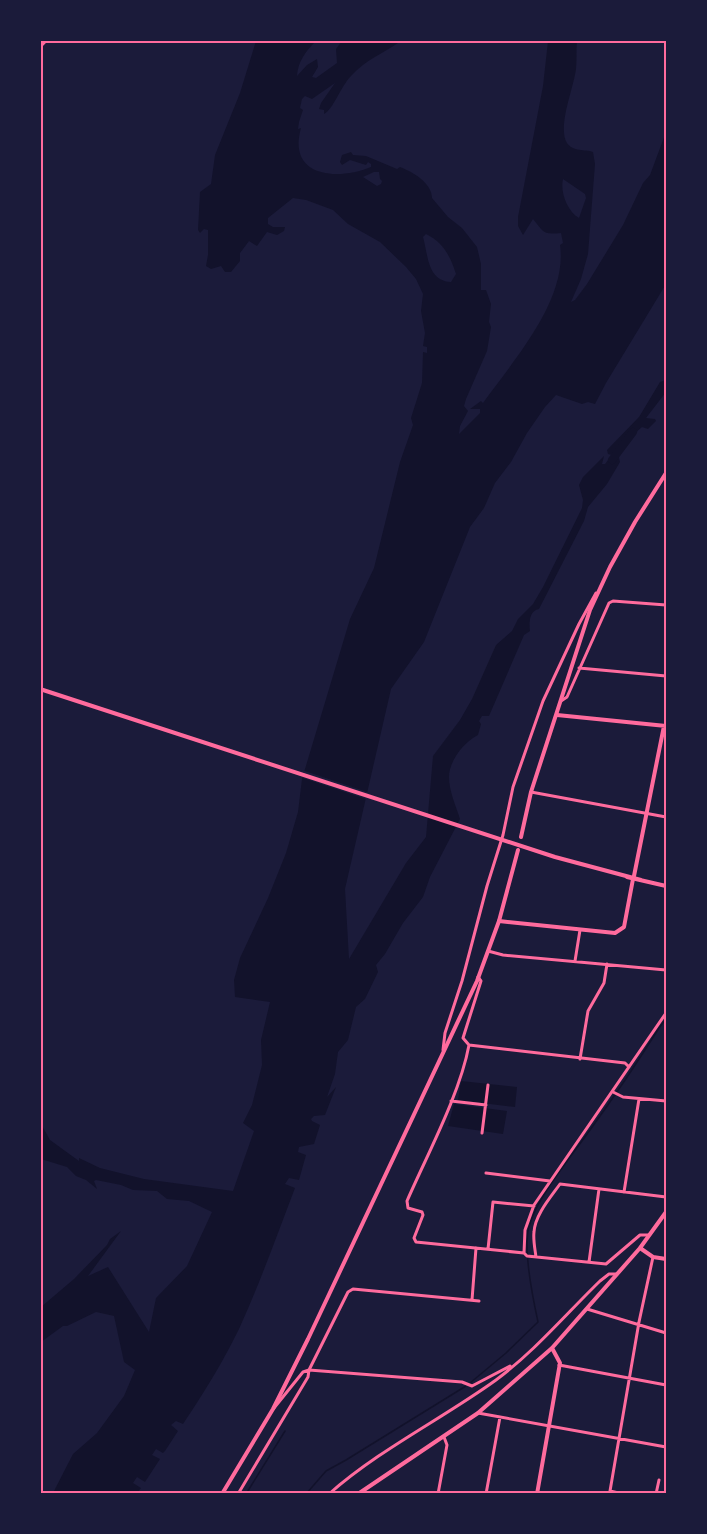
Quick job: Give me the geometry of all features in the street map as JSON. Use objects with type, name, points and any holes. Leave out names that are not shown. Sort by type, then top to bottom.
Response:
[{"type":"main road","points":[[40,46],[46,40]]},
{"type":"main road","points":[[521,837],[531,792],[590,610],[610,567],[666,473]]},
{"type":"main road","points":[[40,689],[555,857],[666,886]]},
{"type":"main road","points":[[499,921],[615,933],[624,927],[665,726],[557,715]]},
{"type":"main road","points":[[222,1494],[273,1409],[314,1328],[478,977],[499,921],[518,850]]},
{"type":"main road","points":[[358,1494],[477,1413],[552,1348],[651,1235],[666,1213]]},
{"type":"main road","points":[[640,1248],[653,1257],[666,1259]]},
{"type":"main road","points":[[537,1494],[560,1365],[552,1348]]},
{"type":"street","points":[[443,1050],[445,1033],[502,840],[513,787],[543,701],[579,624],[610,567]]},
{"type":"street","points":[[561,701],[567,697],[609,603],[613,601],[666,605]]},
{"type":"street","points":[[579,668],[666,676]]},
{"type":"street","points":[[531,792],[666,818]]},
{"type":"street","points":[[575,961],[580,930]]},
{"type":"street","points":[[488,951],[503,955],[666,970]]},
{"type":"street","points":[[580,1059],[588,1011],[604,983],[607,964]]},
{"type":"street","points":[[478,977],[482,981],[464,1038],[469,1045],[625,1063],[629,1067]]},
{"type":"street","points":[[524,1253],[525,1230],[534,1206],[666,1012]]},
{"type":"street","points":[[469,1045],[451,1101],[406,1205],[408,1208],[422,1212],[423,1215],[414,1238],[416,1242],[606,1264],[640,1235],[651,1235]]},
{"type":"street","points":[[482,1133],[489,1085]]},
{"type":"street","points":[[613,1092],[620,1096],[666,1101]]},
{"type":"street","points":[[624,1192],[639,1099]]},
{"type":"street","points":[[451,1101],[486,1105]]},
{"type":"street","points":[[486,1173],[550,1181]]},
{"type":"street","points":[[536,1257],[534,1232],[536,1223],[546,1203],[560,1185],[666,1197]]},
{"type":"street","points":[[589,1262],[599,1189]]},
{"type":"street","points":[[488,1249],[493,1202],[534,1206]]},
{"type":"street","points":[[472,1300],[476,1248]]},
{"type":"street","points":[[623,1494],[610,1491],[653,1257]]},
{"type":"street","points":[[329,1494],[355,1472],[465,1401],[514,1365],[600,1281],[609,1274],[618,1274]]},
{"type":"street","points":[[238,1494],[308,1377],[309,1370],[348,1292],[353,1289],[479,1301]]},
{"type":"street","points":[[587,1309],[666,1333]]},
{"type":"street","points":[[273,1409],[303,1372],[309,1370],[462,1382],[472,1386],[514,1365]]},
{"type":"street","points":[[560,1365],[666,1385]]},
{"type":"street","points":[[477,1413],[666,1447]]},
{"type":"street","points":[[486,1494],[500,1417]]},
{"type":"street","points":[[438,1494],[447,1445],[444,1437]]},
{"type":"street","points":[[656,1494],[659,1480]]},
{"type":"shaded area","points":[[256,41],[316,41],[303,57],[297,76],[307,65],[317,59],[318,67],[312,77],[316,78],[337,63],[336,49],[342,41],[401,41],[356,70],[347,80],[331,108],[324,114],[324,110],[319,109],[321,103],[335,83],[312,99],[305,96],[302,99],[300,108],[303,110],[298,129],[301,128],[299,144],[301,157],[308,166],[318,171],[344,174],[371,167],[368,162],[366,165],[350,160],[342,165],[340,162],[342,155],[351,152],[353,155],[366,156],[410,172],[425,183],[432,198],[448,217],[462,228],[477,247],[481,264],[481,290],[486,290],[491,304],[489,322],[491,327],[487,351],[466,399],[464,406],[468,411],[460,426],[459,434],[480,413],[480,409],[470,409],[481,401],[483,403],[523,349],[536,329],[556,287],[560,266],[560,245],[563,243],[561,233],[544,232],[533,219],[523,235],[518,226],[543,86],[548,41],[577,41],[576,69],[565,117],[564,136],[572,148],[593,152],[595,164],[588,254],[571,302],[587,284],[623,225],[643,183],[650,175],[666,132],[666,284],[595,404],[588,402],[582,404],[556,395],[527,433],[511,462],[495,483],[484,508],[470,527],[424,642],[391,689],[345,889],[349,959],[406,863],[426,837],[433,756],[460,720],[472,699],[496,645],[512,631],[518,619],[533,604],[543,587],[582,508],[583,500],[579,485],[583,477],[604,456],[602,464],[605,464],[612,455],[608,454],[607,450],[639,417],[660,382],[666,380],[666,392],[646,418],[656,421],[648,429],[642,427],[617,449],[620,462],[607,484],[588,507],[584,521],[539,609],[531,615],[530,631],[524,635],[489,716],[482,716],[479,721],[481,724],[478,735],[463,747],[454,759],[449,782],[460,819],[430,877],[423,897],[376,965],[378,972],[365,999],[356,1007],[348,1040],[338,1052],[335,1074],[327,1097],[336,1087],[325,1115],[314,1116],[311,1119],[320,1125],[314,1144],[299,1147],[298,1152],[306,1155],[299,1180],[289,1178],[285,1184],[295,1188],[254,1294],[226,1354],[183,1424],[176,1421],[171,1425],[178,1431],[165,1451],[163,1453],[156,1449],[152,1455],[160,1459],[145,1482],[137,1477],[133,1483],[141,1488],[137,1493],[53,1493],[73,1454],[97,1433],[124,1396],[135,1370],[124,1362],[114,1316],[96,1312],[63,1326],[41,1342],[41,1307],[74,1279],[110,1239],[121,1231],[88,1276],[108,1267],[149,1332],[156,1298],[187,1266],[212,1212],[189,1201],[167,1199],[157,1191],[133,1190],[96,1180],[94,1181],[97,1189],[86,1180],[76,1176],[67,1167],[41,1159],[40,1122],[50,1140],[79,1161],[79,1158],[100,1168],[144,1179],[233,1191],[254,1131],[243,1123],[252,1105],[262,1065],[261,1040],[270,1002],[235,997],[234,980],[240,958],[286,853],[298,812],[302,779],[350,619],[374,568],[400,462],[413,425],[411,418],[422,383],[423,352],[427,353],[427,347],[423,346],[425,333],[421,311],[423,294],[416,279],[380,242],[348,224],[333,210],[306,200],[293,198],[268,218],[268,224],[273,227],[285,227],[284,231],[277,235],[267,232],[257,246],[249,241],[240,253],[240,261],[231,272],[225,272],[221,266],[211,269],[206,266],[208,230],[204,229],[200,233],[198,230],[200,192],[211,184],[215,155],[240,93]],"holes":[[[379,172],[382,181],[377,186],[363,177]],[[563,179],[585,194],[586,198],[579,218],[568,206],[562,184]],[[426,234],[446,251],[456,274],[451,282],[437,277],[433,272],[423,237]]]},
{"type":"shaded area","points":[[461,1081],[517,1087],[515,1107],[458,1100]]},
{"type":"shaded area","points":[[454,1104],[507,1111],[503,1134],[448,1126]]},
{"type":"pier","points":[[302,770],[370,793],[369,800],[300,777]]},
{"type":"waterway","points":[[612,460],[633,432]]},
{"type":"waterway","points":[[470,1383],[538,1322],[529,1274],[527,1247],[527,1236],[533,1216],[555,1177],[608,1105],[666,1019]]},
{"type":"waterway","points":[[306,1494],[326,1471],[466,1386]]},
{"type":"waterway","points":[[246,1494],[285,1431]]}]
